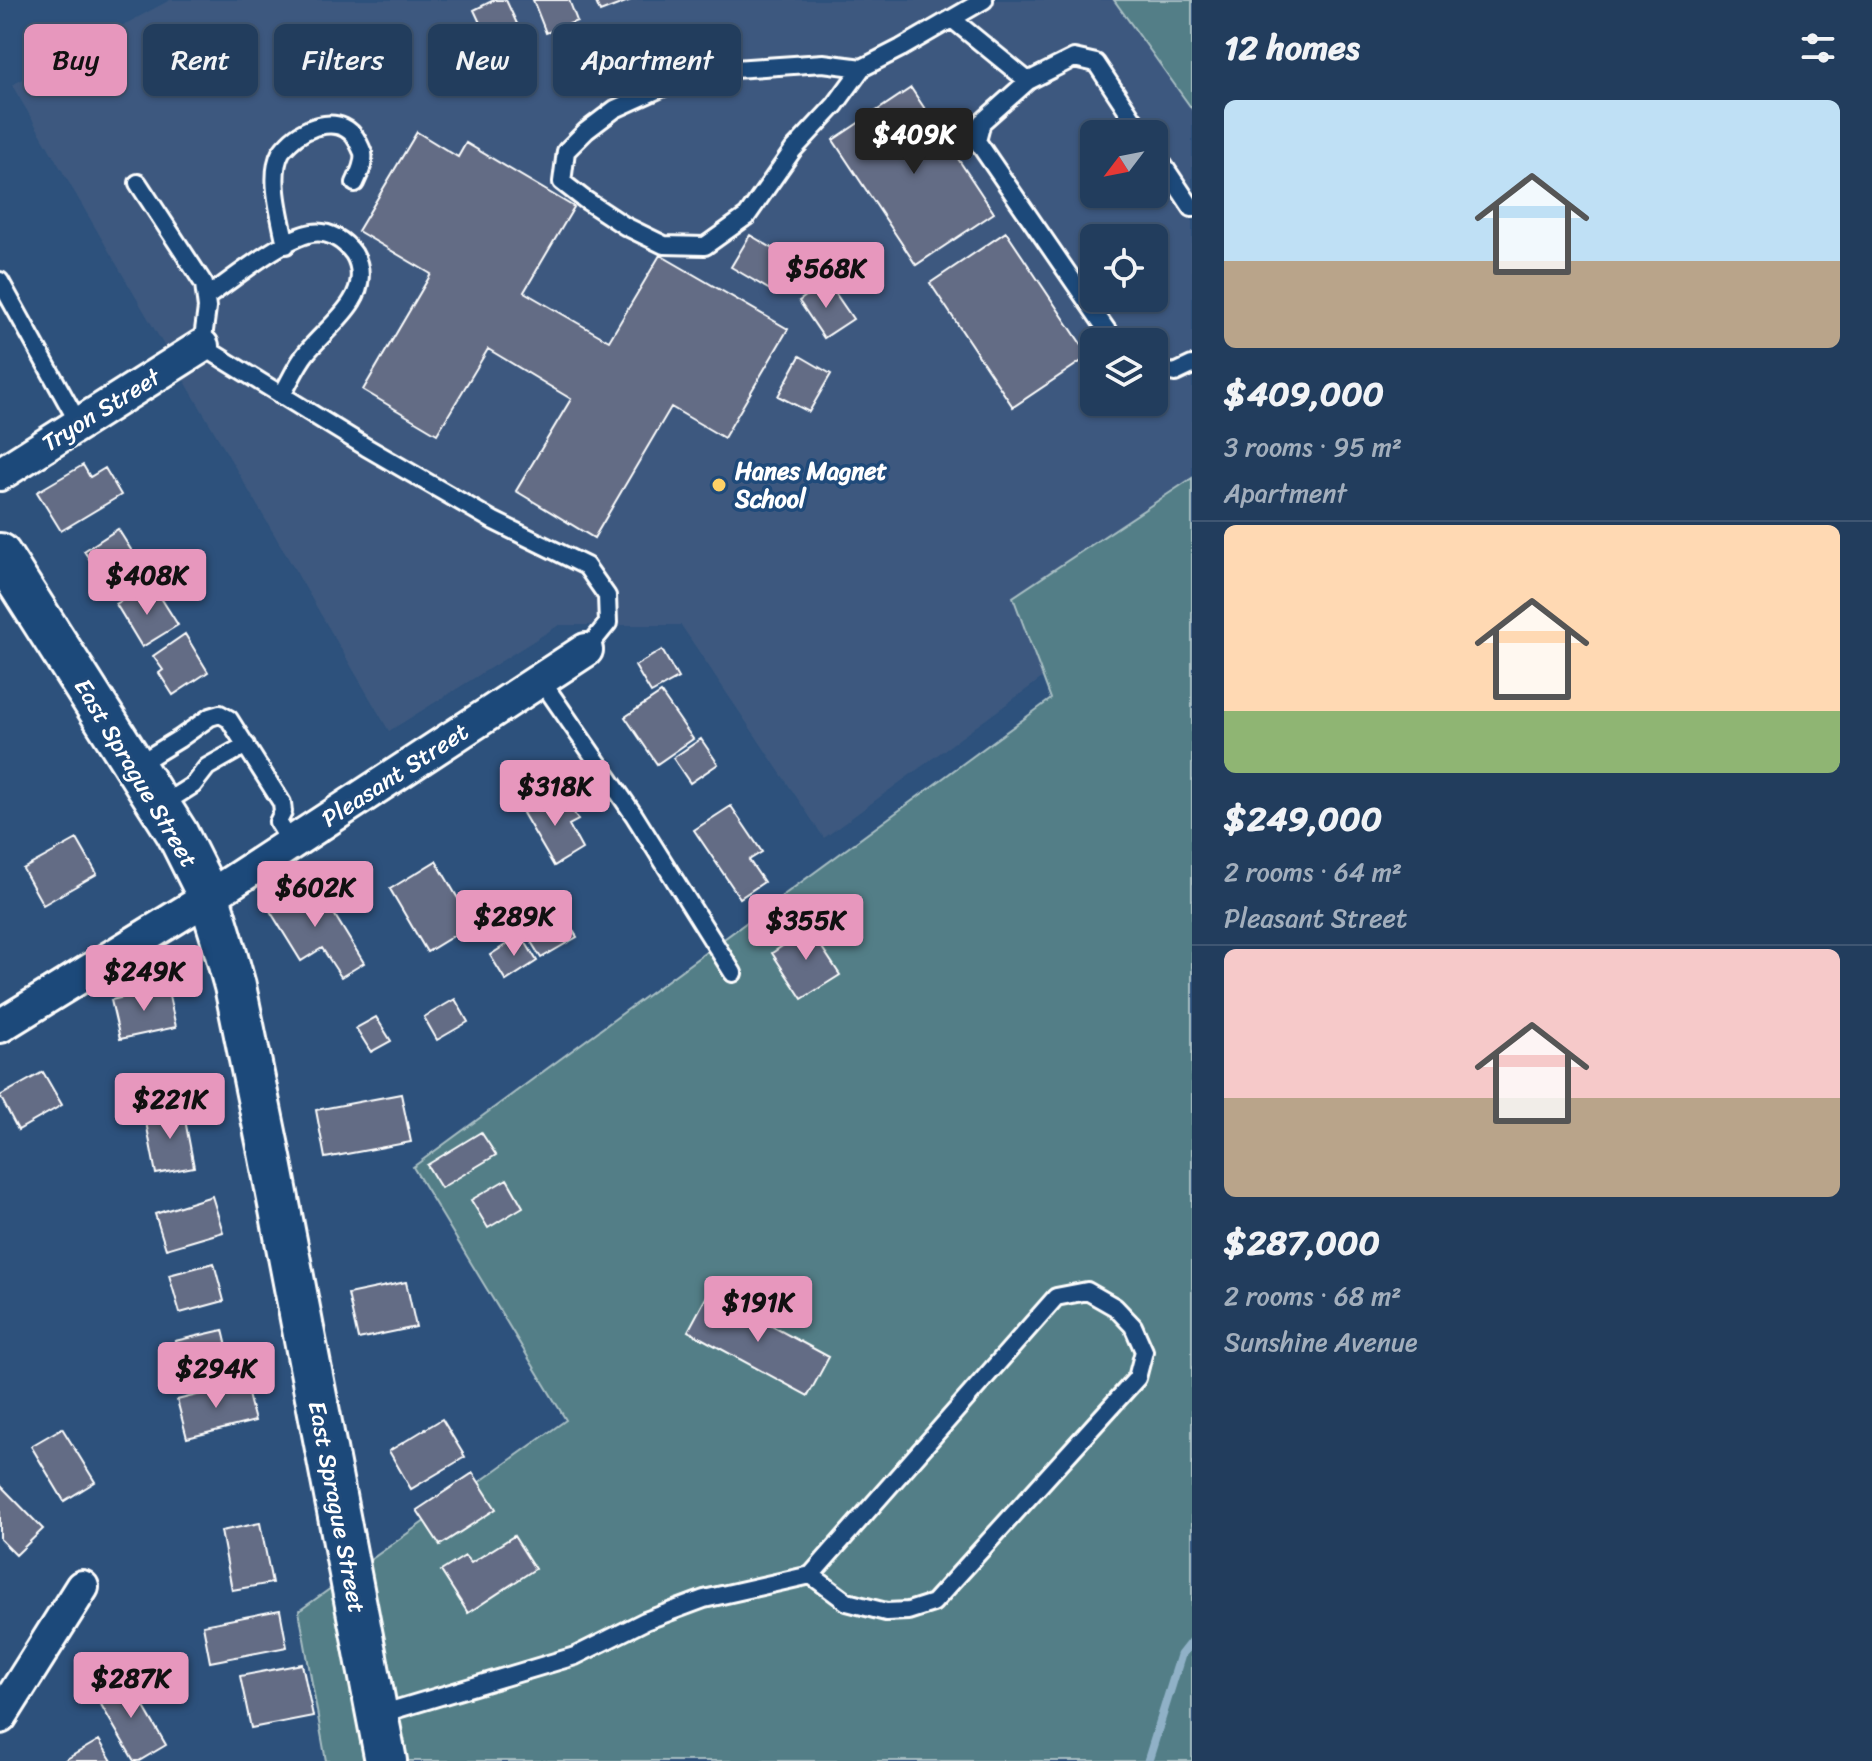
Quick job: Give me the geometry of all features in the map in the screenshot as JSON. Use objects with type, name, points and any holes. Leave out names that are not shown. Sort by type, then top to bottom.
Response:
[{"type":"street","name":"Tryon Street","points":[[0,474],[202,346]]},
{"type":"street","name":"East Sprague Street","points":[[0,554],[177,833],[209,897],[235,986],[386,1761]]},
{"type":"street","name":"Pleasant Street","points":[[0,1026],[209,897],[586,650]]},
{"type":"street","points":[[0,1717],[82,1587]]},
{"type":"lane","points":[[862,68],[823,63],[734,69],[666,86],[615,109],[586,131],[566,151],[562,182],[625,226],[664,245],[705,246],[747,216],[793,150],[835,105],[862,68],[984,0]]},
{"type":"lane","points":[[952,19],[1028,81]]},
{"type":"lane","points":[[1105,328],[977,141],[982,122],[1028,81],[1074,58],[1096,63],[1134,120]]},
{"type":"lane","points":[[286,245],[275,173],[281,151],[297,134],[333,124],[345,127],[355,136],[363,153],[362,167],[355,183]]},
{"type":"lane","points":[[1168,172],[1192,208]]},
{"type":"lane","points":[[138,183],[204,284],[207,297],[202,346],[494,521],[586,566],[607,596],[608,623],[586,650]]},
{"type":"lane","points":[[207,297],[275,250],[314,232],[330,234],[353,253],[360,266],[359,282],[352,302],[305,354],[282,395]]},
{"type":"lane","points":[[0,281],[79,424]]},
{"type":"lane","points":[[1168,372],[1175,373],[1192,365]]},
{"type":"lane","points":[[541,680],[634,815],[733,973]]},
{"type":"lane","points":[[135,766],[210,717],[220,714],[229,719],[282,803],[283,812],[278,822],[291,843]]},
{"type":"lane","points":[[160,806],[193,785],[207,767],[246,745]]},
{"type":"lane","points":[[377,1715],[575,1656],[645,1621],[704,1599],[811,1575],[1056,1297],[1087,1291],[1115,1307],[1133,1326],[1144,1351],[1137,1378],[933,1603],[908,1611],[886,1612],[847,1602],[811,1575]]},
{"type":"shaded area","name":"Hanes Magnet School","points":[[170,0],[1192,0],[1192,568],[824,838],[681,625],[559,625],[389,731],[12,85],[24,79],[24,96],[127,96],[125,24]]},
{"type":"green space","points":[[1114,0],[1192,0],[1192,109]]},
{"type":"green space","points":[[1192,478],[1192,1761],[326,1761],[299,1611],[566,1420],[413,1167],[1051,699],[1013,597]]},
{"type":"building","points":[[494,0],[506,0],[517,24],[481,24],[474,10]]},
{"type":"building","points":[[533,0],[569,0],[577,21],[553,24],[553,30],[546,33]]},
{"type":"building","points":[[595,0],[631,0],[600,12]]},
{"type":"building","points":[[911,88],[994,213],[916,265],[833,140]]},
{"type":"building","name":"Hanes Magnet School","points":[[417,132],[458,157],[466,143],[574,207],[524,292],[609,341],[660,255],[788,329],[724,438],[671,407],[594,538],[516,491],[571,399],[488,349],[437,434],[363,390],[431,274],[358,231]]},
{"type":"building","points":[[1006,232],[1080,343],[1080,362],[1013,407],[930,283]]},
{"type":"building","points":[[750,235],[789,258],[770,290],[731,267]]},
{"type":"building","points":[[827,281],[853,319],[824,338],[799,301]]},
{"type":"building","points":[[800,356],[831,374],[809,412],[778,396]]},
{"type":"building","points":[[83,465],[90,477],[105,468],[121,495],[61,531],[37,492]]},
{"type":"building","points":[[118,529],[140,564],[107,586],[84,551]]},
{"type":"building","points":[[156,590],[178,625],[142,647],[116,604],[135,593],[139,600]]},
{"type":"building","points":[[185,634],[208,672],[173,695],[159,673],[163,670],[153,656]]},
{"type":"building","points":[[662,650],[678,678],[651,693],[635,666]]},
{"type":"building","points":[[661,693],[693,739],[657,764],[625,717]]},
{"type":"building","points":[[701,739],[718,764],[690,783],[673,758]]},
{"type":"building","points":[[562,791],[578,820],[569,825],[582,849],[554,866],[523,813]]},
{"type":"building","points":[[731,806],[762,852],[749,860],[764,882],[740,898],[694,830]]},
{"type":"building","points":[[77,839],[97,874],[43,905],[23,869]]},
{"type":"building","points":[[436,861],[473,924],[427,952],[390,889]]},
{"type":"building","points":[[317,886],[364,963],[341,977],[322,948],[301,961],[267,906],[295,888],[300,896]]},
{"type":"building","points":[[560,910],[577,937],[541,958],[525,932]]},
{"type":"building","points":[[815,924],[823,936],[817,940],[840,975],[802,999],[772,953]]},
{"type":"building","points":[[521,935],[537,961],[506,981],[490,955]]},
{"type":"building","points":[[167,987],[176,1027],[120,1039],[111,1000]]},
{"type":"building","points":[[455,999],[468,1022],[437,1040],[424,1017]]},
{"type":"building","points":[[376,1017],[391,1041],[371,1052],[356,1028]]},
{"type":"building","points":[[43,1072],[62,1105],[18,1130],[0,1096]]},
{"type":"building","points":[[401,1094],[411,1142],[325,1158],[316,1110]]},
{"type":"building","points":[[182,1104],[194,1167],[156,1174],[146,1122],[164,1119],[161,1107]]},
{"type":"building","points":[[481,1132],[496,1155],[441,1188],[427,1165]]},
{"type":"building","points":[[507,1179],[523,1207],[488,1228],[471,1200]]},
{"type":"building","points":[[212,1196],[223,1232],[166,1249],[155,1214]]},
{"type":"building","points":[[214,1263],[224,1301],[180,1313],[169,1275]]},
{"type":"building","points":[[406,1282],[416,1327],[358,1339],[348,1294]]},
{"type":"building","points":[[709,1292],[829,1357],[808,1396],[688,1331]]},
{"type":"building","points":[[223,1330],[232,1367],[194,1376],[189,1354],[179,1356],[175,1341]]},
{"type":"building","points":[[245,1383],[255,1421],[187,1438],[177,1400]]},
{"type":"building","points":[[442,1419],[465,1457],[411,1489],[389,1451]]},
{"type":"building","points":[[62,1428],[95,1482],[64,1501],[31,1446]]},
{"type":"building","points":[[473,1473],[496,1509],[440,1545],[417,1510]]},
{"type":"building","points":[[0,1485],[43,1529],[16,1555],[0,1539]]},
{"type":"building","points":[[260,1523],[272,1583],[232,1590],[221,1531]]},
{"type":"building","points":[[514,1536],[535,1569],[468,1613],[441,1571],[465,1556],[471,1563]]},
{"type":"building","points":[[280,1610],[287,1647],[210,1662],[203,1625]]},
{"type":"building","points":[[302,1664],[313,1716],[251,1728],[240,1676]]},
{"type":"building","points":[[127,1678],[166,1745],[139,1761],[134,1761],[96,1696]]},
{"type":"building","points":[[99,1740],[112,1761],[65,1761],[65,1760]]},
{"type":"waterway","points":[[1148,1761],[1181,1655],[1192,1641]]},
{"type":"place","name":"Hanes Magnet School","points":[[719,485]]}]
